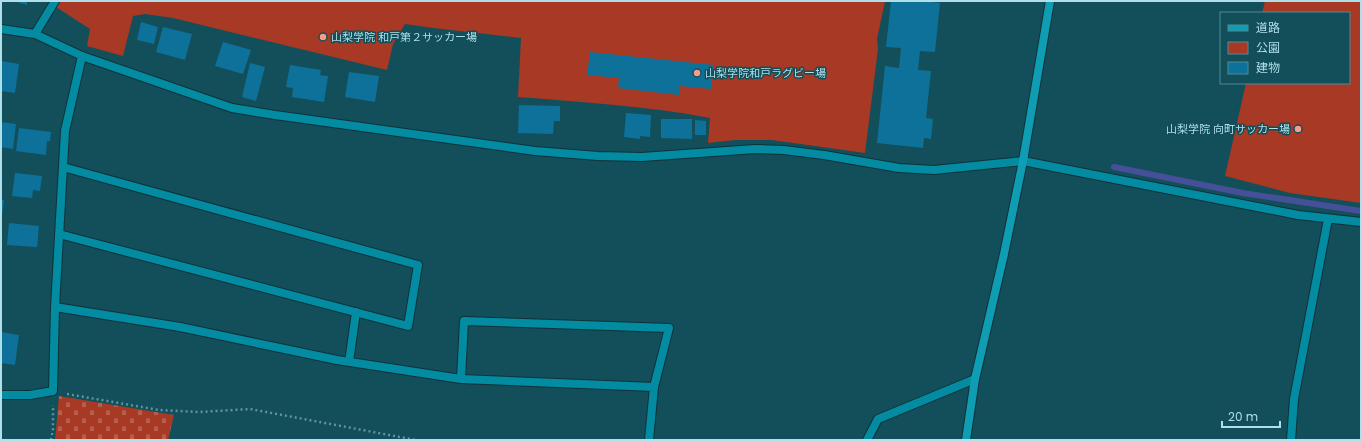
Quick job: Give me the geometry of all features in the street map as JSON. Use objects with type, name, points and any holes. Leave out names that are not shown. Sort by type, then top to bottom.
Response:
[{"type":"street","points":[[35,34],[55,1]]},
{"type":"street","points":[[966,440],[975,379],[1004,254],[1023,161],[1050,1]]},
{"type":"street","points":[[1,29],[35,34],[82,56],[232,108],[275,115],[535,151],[598,156],[642,157],[756,149],[784,150],[824,155],[899,168],[934,170],[1023,161],[1298,215],[1361,222]]},
{"type":"street","points":[[1,395],[30,395],[53,391],[55,307],[65,131],[82,56]]},
{"type":"street","points":[[59,234],[408,326],[418,265],[63,168]]},
{"type":"street","points":[[1291,440],[1294,400],[1328,219]]},
{"type":"street","points":[[55,307],[180,327],[349,362],[461,379],[654,387]]},
{"type":"street","points":[[349,362],[356,312]]},
{"type":"street","points":[[461,379],[464,321],[668,328],[654,387],[648,440]]},
{"type":"street","points":[[868,440],[878,419],[975,379]]},
{"type":"path","points":[[51,440],[53,429],[53,391],[159,410],[200,412],[250,409],[416,440]]},
{"type":"green space","name":"山梨学院和戸ラグビー場","points":[[55,1],[885,1],[877,39],[878,49],[865,153],[772,140],[735,140],[708,143],[710,118],[638,107],[518,97],[521,38],[405,24],[393,44],[387,70],[173,18],[145,14],[133,16],[123,56],[87,46],[90,29],[53,5]]},
{"type":"green space","name":"山梨学院 向町サッカー場","points":[[1265,1],[1361,1],[1361,203],[1290,193],[1225,176],[1246,84],[1350,84],[1350,12],[1262,12]]},
{"type":"green space","points":[[59,396],[174,415],[168,440],[55,440]]},
{"type":"building","points":[[14,1],[27,1],[27,5]]},
{"type":"building","points":[[891,1],[924,1],[940,3],[935,52],[920,51],[918,70],[931,71],[926,118],[933,119],[931,139],[924,138],[923,148],[877,143],[885,66],[899,68],[901,48],[886,47]]},
{"type":"building","points":[[141,22],[158,27],[154,44],[137,40]]},
{"type":"building","points":[[163,27],[192,34],[185,60],[156,52]]},
{"type":"building","points":[[223,42],[251,50],[243,74],[215,66]]},
{"type":"building","points":[[590,52],[714,65],[711,89],[680,86],[679,95],[618,88],[619,78],[587,75]]},
{"type":"building","points":[[1,61],[19,64],[15,93],[1,91]]},
{"type":"building","points":[[250,63],[265,67],[256,101],[242,97]]},
{"type":"building","points":[[290,65],[321,70],[320,75],[328,76],[324,102],[292,97],[293,88],[286,87]]},
{"type":"building","points":[[349,72],[379,76],[375,102],[345,97]]},
{"type":"building","points":[[519,105],[560,106],[560,121],[554,121],[553,134],[518,133]]},
{"type":"building","points":[[626,113],[651,115],[650,137],[640,136],[640,139],[624,137]]},
{"type":"building","points":[[661,119],[692,119],[692,139],[661,138]]},
{"type":"building","points":[[695,120],[706,121],[706,135],[695,135]]},
{"type":"building","points":[[1,122],[16,124],[13,149],[1,147]]},
{"type":"building","points":[[19,128],[51,132],[50,141],[47,141],[46,155],[16,151]]},
{"type":"building","points":[[15,173],[42,176],[40,191],[33,190],[32,198],[12,196]]},
{"type":"building","points":[[1,200],[4,200],[2,215],[1,215]]},
{"type":"building","points":[[9,223],[39,226],[37,247],[7,245]]},
{"type":"building","points":[[1,332],[19,335],[15,365],[1,363]]},
{"type":"waterway","points":[[1114,167],[1243,193],[1361,211]]},
{"type":"place","name":"山梨学院 和戸第２サッカー場","points":[[323,37]]},
{"type":"place","name":"山梨学院和戸ラグビー場","points":[[697,73]]},
{"type":"place","name":"山梨学院 向町サッカー場","points":[[1298,129]]}]
